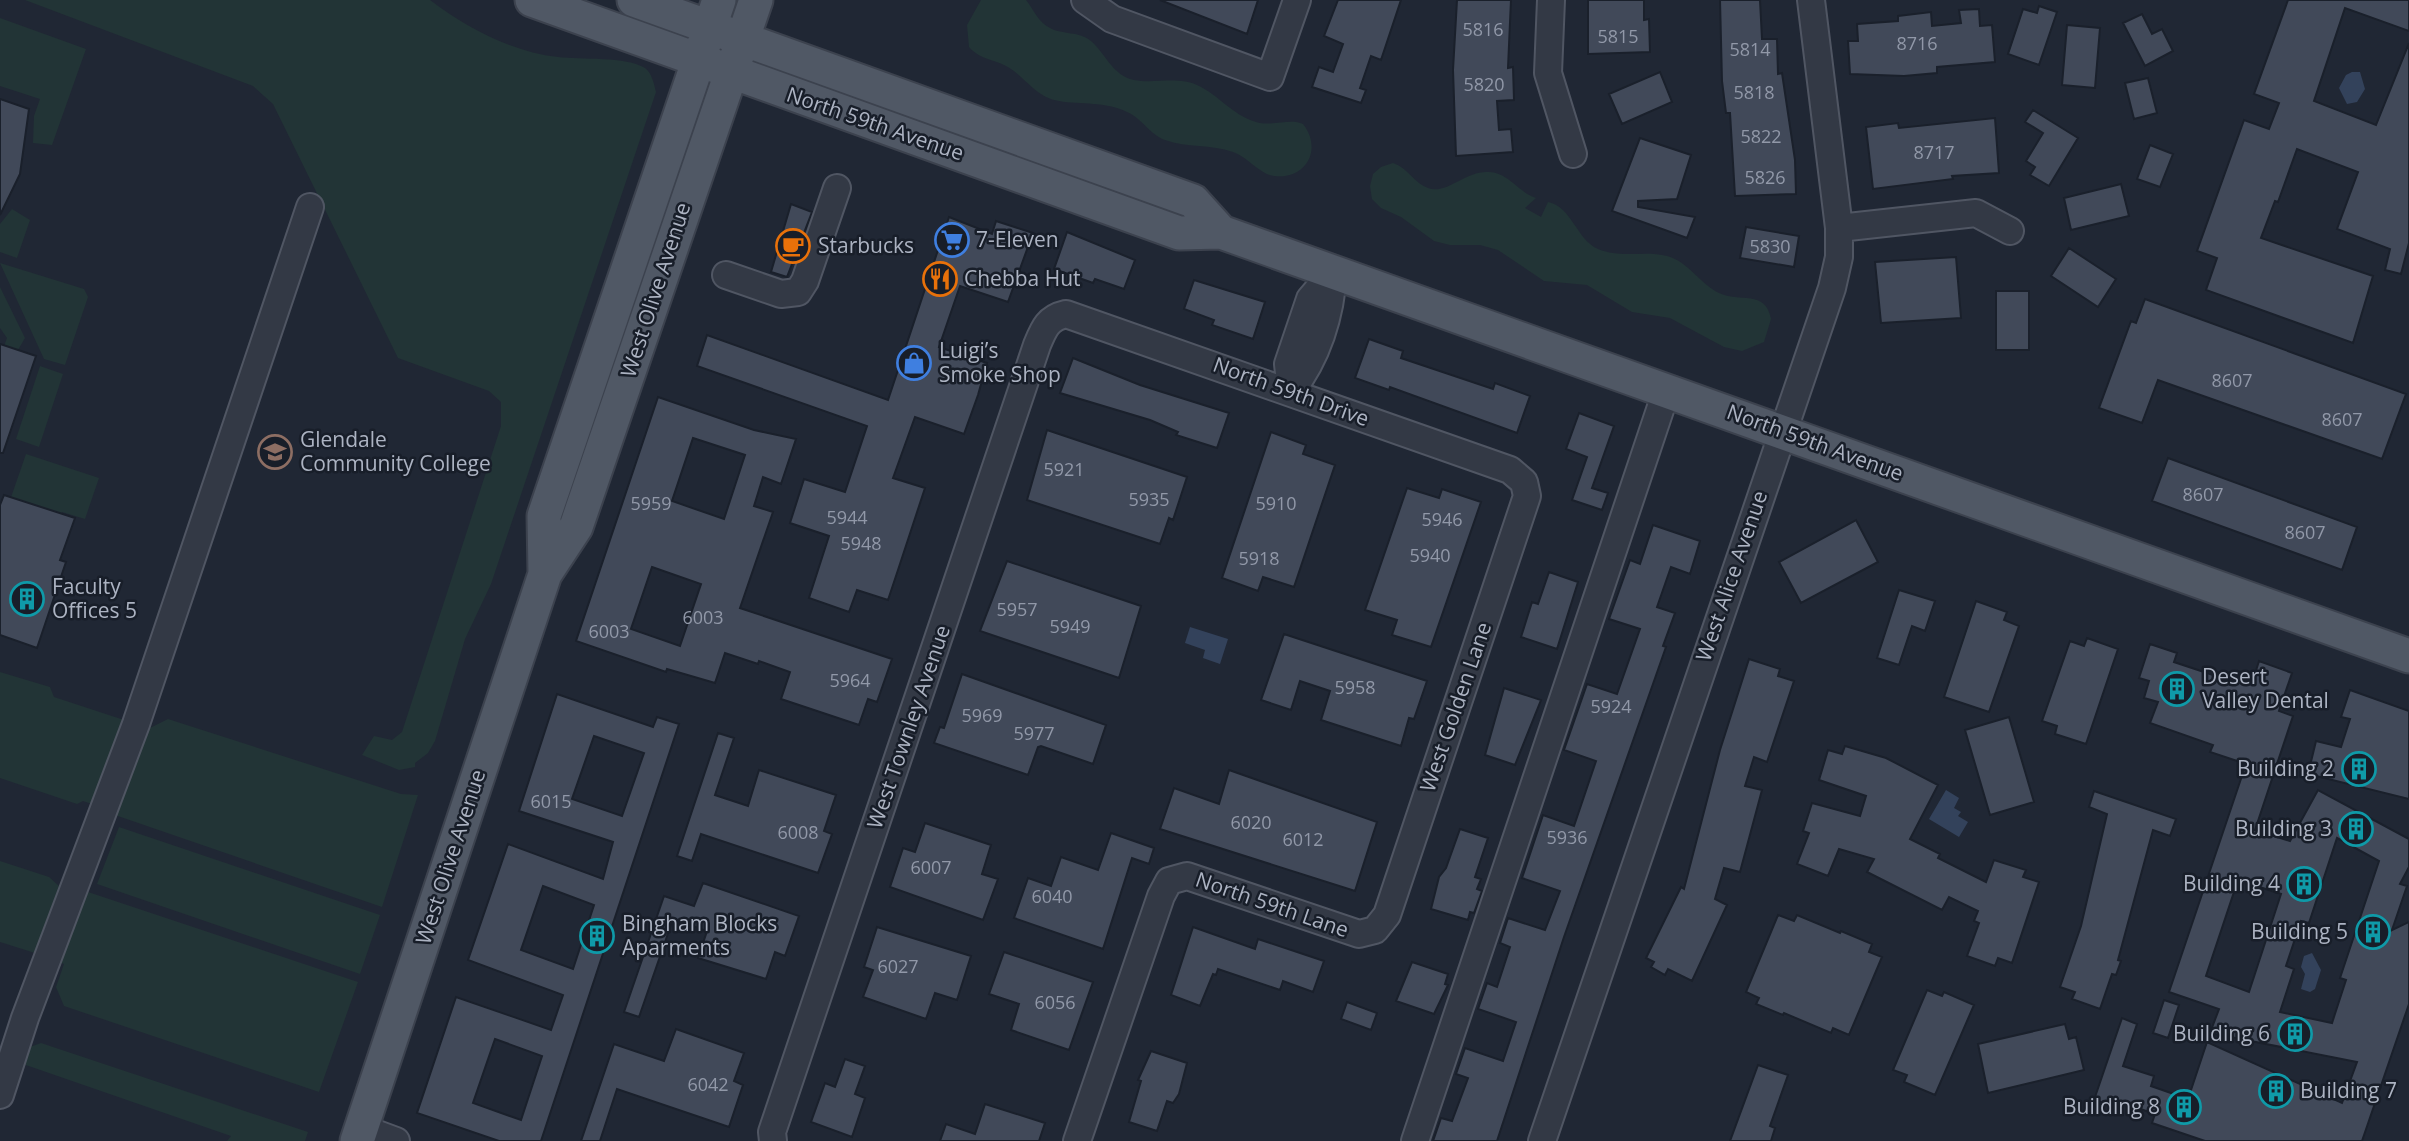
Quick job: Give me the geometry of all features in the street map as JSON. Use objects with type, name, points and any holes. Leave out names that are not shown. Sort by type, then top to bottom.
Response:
[{"type":"main road","name":"North 59th Avenue","points":[[532,0],[1179,233],[1221,232],[2409,656]]},
{"type":"main road","name":"North 59th Avenue","points":[[634,0],[714,14],[741,39],[1193,201],[1221,232]]},
{"type":"main road","name":"West Olive Avenue","points":[[359,1134],[545,574],[576,527],[729,72],[756,0]]},
{"type":"main road","name":"West Olive Avenue","points":[[545,574],[544,516],[714,14]]},
{"type":"street","points":[[1085,0],[1112,19],[1270,77],[1297,0]]},
{"type":"street","points":[[1551,0],[1548,73],[1573,154]]},
{"type":"street","name":"West Alice Avenue","points":[[1548,1139],[1782,430],[1832,288],[1839,257],[1839,228],[1811,0]]},
{"type":"street","points":[[726,275],[781,294],[799,292],[837,188]]},
{"type":"street","points":[[0,1095],[33,995],[136,724],[310,207]]},
{"type":"street","points":[[1839,228],[1976,213],[2010,231]]},
{"type":"street","points":[[1291,391],[1288,364],[1312,295],[1333,272]]},
{"type":"street","name":"North 59th Drive","points":[[1055,317],[1066,314],[1078,316],[1510,470],[1524,482]]},
{"type":"street","name":"West Townley Avenue","points":[[773,1141],[772,1132],[1033,358],[1044,327],[1055,317]]},
{"type":"street","points":[[1415,1141],[1667,389]]},
{"type":"street","name":"West Golden Lane","points":[[1375,930],[1387,915],[1520,521],[1527,496],[1524,482]]},
{"type":"street","name":"North 59th Lane","points":[[1077,1141],[1161,896],[1170,881],[1187,876],[1359,934],[1375,930]]},
{"type":"street","points":[[359,1134],[396,1141]]},
{"type":"shaded area","points":[[25,0],[430,0],[475,29],[524,50],[558,57],[637,64],[645,68],[651,76],[656,92],[491,584],[465,639],[435,741],[428,753],[415,763],[415,767],[399,770],[362,755],[374,736],[392,740],[402,732],[501,426],[501,402],[489,391],[398,358],[273,104],[253,86]]},
{"type":"shaded area","points":[[981,0],[1026,0],[1046,25],[1091,41],[1115,69],[1126,77],[1142,81],[1190,82],[1205,89],[1247,119],[1268,124],[1303,124],[1311,143],[1308,161],[1295,173],[1285,176],[1269,175],[1233,152],[1165,140],[1137,118],[1119,109],[1059,101],[1045,96],[1011,69],[979,55],[969,47],[967,25]]},
{"type":"shaded area","points":[[0,18],[86,49],[52,145],[33,143],[34,116],[40,99],[0,86]]},
{"type":"shaded area","points":[[1393,163],[1403,168],[1423,186],[1435,189],[1481,172],[1496,173],[1536,198],[1525,208],[1541,217],[1548,202],[1556,205],[1569,216],[1584,238],[1598,249],[1675,259],[1719,293],[1751,298],[1764,304],[1771,319],[1764,342],[1742,351],[1724,347],[1670,318],[1632,312],[1587,285],[1544,281],[1498,250],[1480,245],[1450,245],[1434,241],[1401,217],[1381,208],[1372,199],[1370,186],[1373,174],[1381,167]]},
{"type":"shaded area","points":[[12,209],[30,220],[17,258],[0,252],[0,224]]},
{"type":"shaded area","points":[[0,263],[84,289],[88,297],[65,365],[44,359]]},
{"type":"shaded area","points":[[0,287],[25,338],[18,350],[4,346],[7,338],[0,328]]},
{"type":"shaded area","points":[[40,366],[63,374],[39,447],[16,439]]},
{"type":"shaded area","points":[[26,454],[99,478],[85,519],[62,512],[59,519],[9,503]]},
{"type":"shaded area","points":[[0,672],[50,687],[54,697],[124,720],[92,804],[83,801],[77,804],[0,778]]},
{"type":"shaded area","points":[[168,719],[401,794],[418,795],[382,907],[115,815],[146,730]]},
{"type":"shaded area","points":[[119,827],[380,915],[360,974],[97,884]]},
{"type":"shaded area","points":[[0,861],[49,877],[59,886],[35,953],[0,942]]},
{"type":"shaded area","points":[[85,891],[358,982],[319,1092],[64,1006],[56,987],[64,964],[59,962]]},
{"type":"shaded area","points":[[41,1043],[308,1132],[305,1141],[227,1141],[231,1136],[23,1064],[30,1047]]},
{"type":"water","points":[[2360,72],[2365,89],[2357,102],[2347,104],[2339,88],[2346,75]]},
{"type":"water","points":[[1190,627],[1228,639],[1220,664],[1203,658],[1205,650],[1185,643]]},
{"type":"water","points":[[1946,790],[1959,798],[1954,808],[1961,812],[1958,816],[1968,822],[1959,837],[1929,819]]},
{"type":"water","points":[[2312,953],[2321,970],[2315,989],[2310,992],[2301,989],[2305,974],[2301,967],[2304,956]]},
{"type":"building","points":[[1160,0],[1258,0],[1247,34]]},
{"type":"building","points":[[1338,0],[1401,0],[1381,60],[1371,56],[1360,88],[1366,90],[1361,103],[1312,87],[1319,67],[1333,72],[1343,44],[1324,36]]},
{"type":"building","points":[[1457,0],[1511,0],[1508,68],[1513,67],[1514,100],[1497,101],[1499,130],[1511,129],[1513,152],[1456,156],[1453,70]]},
{"type":"building","points":[[1588,0],[1644,0],[1644,20],[1649,19],[1650,52],[1588,54]]},
{"type":"building","points":[[1720,0],[1760,0],[1762,39],[1777,39],[1778,74],[1782,73],[1795,160],[1796,194],[1735,196],[1730,113],[1726,113],[1722,81]]},
{"type":"building","points":[[2288,0],[2409,0],[2409,31],[2345,8],[2314,101],[2376,125],[2409,43],[2409,243],[2401,274],[2385,270],[2390,249],[2337,229],[2358,172],[2297,149],[2278,202],[2275,201],[2261,238],[2373,276],[2353,343],[2206,290],[2217,258],[2197,251],[2244,120],[2269,129],[2279,103],[2254,94]]},
{"type":"building","points":[[2039,6],[2057,12],[2039,65],[2008,54],[2023,9],[2037,13]]},
{"type":"building","points":[[1979,9],[1980,26],[1992,25],[1995,62],[1937,67],[1937,73],[1904,76],[1850,74],[1848,41],[1858,41],[1857,24],[1898,21],[1898,16],[1931,12],[1932,26],[1961,23],[1959,10]]},
{"type":"building","points":[[2142,14],[2152,34],[2162,29],[2173,51],[2145,66],[2123,23]]},
{"type":"building","points":[[2067,25],[2100,28],[2095,88],[2062,85]]},
{"type":"building","points":[[1660,72],[1672,102],[1622,124],[1609,94]]},
{"type":"building","points":[[2148,78],[2157,113],[2134,119],[2125,83]]},
{"type":"building","points":[[0,99],[29,109],[20,174],[0,215]]},
{"type":"building","points":[[2033,110],[2078,138],[2049,186],[2030,175],[2035,167],[2026,161],[2043,133],[2025,122]]},
{"type":"building","points":[[1995,118],[1999,173],[1952,176],[1953,179],[1873,189],[1866,127],[1898,123],[1899,128]]},
{"type":"building","points":[[1640,138],[1691,155],[1677,199],[1638,201],[1638,207],[1695,217],[1687,238],[1612,211]]},
{"type":"building","points":[[2150,145],[2173,154],[2160,187],[2137,179]]},
{"type":"building","points":[[2121,184],[2129,216],[2071,230],[2064,198]]},
{"type":"building","name":"Starbucks","points":[[791,204],[812,212],[787,277],[771,272]]},
{"type":"building","points":[[949,217],[992,234],[996,221],[1033,233],[1008,302],[960,286],[939,347],[987,363],[978,395],[964,434],[915,417],[893,478],[925,488],[888,600],[857,590],[849,612],[809,598],[829,536],[790,523],[804,479],[845,492],[867,426],[697,366],[707,335],[888,400]]},
{"type":"building","points":[[1746,227],[1799,236],[1794,267],[1740,258]]},
{"type":"building","points":[[1067,232],[1135,260],[1124,289],[1095,279],[1093,283],[1054,269]]},
{"type":"building","points":[[2069,248],[2116,279],[2098,307],[2051,276]]},
{"type":"building","points":[[1956,257],[1961,318],[1881,323],[1875,262]]},
{"type":"building","points":[[1194,280],[1265,302],[1253,339],[1212,325],[1214,320],[1184,309]]},
{"type":"building","points":[[1996,291],[2029,291],[2029,350],[1996,350]]},
{"type":"building","points":[[2145,299],[2406,394],[2382,459],[2158,380],[2142,423],[2099,408],[2131,321],[2136,323]]},
{"type":"building","points":[[1369,339],[1403,351],[1401,358],[1493,389],[1495,383],[1530,396],[1517,433],[1390,387],[1389,390],[1355,378]]},
{"type":"building","points":[[0,344],[36,356],[3,453],[0,453]]},
{"type":"building","points":[[1073,358],[1140,385],[1229,413],[1217,448],[1176,435],[1178,432],[1150,420],[1060,393]]},
{"type":"building","points":[[658,397],[754,430],[796,439],[781,484],[763,477],[754,506],[773,512],[740,608],[892,659],[877,702],[868,699],[859,725],[781,699],[790,672],[759,661],[758,664],[725,653],[715,683],[667,669],[666,672],[576,641]],"holes":[[[693,438],[745,455],[724,519],[672,501]],[[652,567],[701,584],[680,646],[631,629]]]},
{"type":"building","points":[[1579,413],[1614,426],[1592,488],[1608,493],[1602,510],[1572,500],[1587,457],[1566,449]]},
{"type":"building","points":[[1047,430],[1187,477],[1173,520],[1169,518],[1160,544],[1027,500]]},
{"type":"building","points":[[1271,432],[1306,445],[1303,454],[1335,465],[1294,587],[1263,577],[1258,591],[1222,578]]},
{"type":"building","points":[[2168,458],[2357,527],[2342,570],[2152,501]]},
{"type":"building","points":[[1407,488],[1439,498],[1442,489],[1481,502],[1431,647],[1392,635],[1397,620],[1365,610]]},
{"type":"building","name":"Faculty Offices 5","points":[[4,495],[75,518],[60,560],[66,562],[37,648],[0,635],[0,505]]},
{"type":"building","points":[[1856,520],[1878,562],[1801,603],[1779,562]]},
{"type":"building","points":[[1653,525],[1700,541],[1690,574],[1671,567],[1657,607],[1675,613],[1663,646],[1666,647],[1564,937],[1497,1141],[1433,1141],[1441,1118],[1452,1121],[1468,1078],[1456,1074],[1465,1048],[1503,1061],[1516,1022],[1478,1009],[1487,983],[1497,987],[1510,947],[1500,943],[1508,918],[1545,930],[1560,891],[1522,878],[1543,815],[1574,826],[1596,761],[1564,750],[1587,684],[1617,694],[1640,629],[1609,619],[1630,560],[1640,564]]},
{"type":"building","points":[[1007,561],[1141,606],[1119,678],[980,631]]},
{"type":"building","points":[[1549,572],[1578,582],[1557,649],[1521,637],[1532,602],[1538,604]]},
{"type":"building","points":[[1899,590],[1935,601],[1925,631],[1912,626],[1899,665],[1877,658]]},
{"type":"building","points":[[1976,601],[2007,612],[2004,620],[2019,626],[1989,712],[1944,697]]},
{"type":"building","points":[[1284,634],[1427,681],[1414,719],[1409,718],[1401,746],[1321,720],[1330,691],[1300,681],[1291,710],[1261,700]]},
{"type":"building","points":[[2087,638],[2118,649],[2086,744],[2055,734],[2057,726],[2042,721],[2070,641],[2084,646]]},
{"type":"building","points":[[2150,644],[2177,653],[2174,662],[2234,682],[2238,671],[2254,677],[2259,661],[2292,673],[2279,711],[2293,716],[2255,830],[2290,841],[2318,790],[2409,839],[2409,867],[2400,884],[2407,886],[2392,930],[2409,922],[2409,1004],[2362,1141],[2205,1141],[2152,1123],[2155,1114],[2111,1099],[2109,1105],[2094,1100],[2122,1018],[2137,1024],[2123,1066],[2154,1076],[2151,1086],[2188,1099],[2207,1042],[2342,1103],[2357,1062],[2210,1033],[2219,1009],[2169,992],[2246,764],[2210,752],[2213,745],[2150,723],[2158,702],[2144,698],[2149,681],[2139,678]],"holes":[[[2337,838],[2379,861],[2340,978],[2346,980],[2332,1023],[2280,1012],[2294,969],[2286,966],[2301,921],[2309,923]],[[2238,880],[2281,894],[2249,992],[2206,976]]]},
{"type":"building","points":[[1749,659],[1780,669],[1778,676],[1794,681],[1767,762],[1754,757],[1745,786],[1762,790],[1740,872],[1724,868],[1715,899],[1727,905],[1692,981],[1668,969],[1665,975],[1651,967],[1654,962],[1646,958],[1681,887],[1684,889],[1720,750]]},
{"type":"building","points":[[962,674],[1106,725],[1093,764],[1041,746],[1038,747],[1028,775],[934,743],[940,727],[944,728]]},
{"type":"building","points":[[1504,688],[1541,700],[1515,765],[1485,755]]},
{"type":"building","points":[[2350,690],[2409,711],[2409,799],[2308,774],[2316,741],[2341,747],[2350,719],[2341,717]]},
{"type":"building","points":[[557,694],[653,727],[657,717],[679,724],[541,1141],[499,1141],[417,1113],[456,997],[551,1030],[563,995],[468,960],[508,844],[603,879],[613,842],[519,811]],"holes":[[[594,736],[644,753],[622,816],[572,799]],[[543,886],[594,905],[573,969],[521,950]],[[495,1039],[542,1056],[521,1120],[473,1103]]]},
{"type":"building","points":[[2009,717],[2034,802],[1990,815],[1965,730]]},
{"type":"building","points":[[718,733],[734,738],[715,795],[748,806],[759,770],[836,795],[824,831],[832,834],[818,873],[701,834],[692,861],[677,856]]},
{"type":"building","points":[[1845,746],[1886,758],[1938,785],[1910,839],[1940,854],[1938,858],[1986,882],[1994,860],[2026,870],[2023,877],[2039,882],[2012,963],[1998,958],[1995,966],[1967,956],[1979,923],[1974,921],[1978,911],[1949,897],[1942,910],[1867,872],[1874,859],[1839,849],[1828,876],[1797,864],[1809,833],[1803,831],[1812,803],[1860,816],[1866,796],[1819,780],[1828,750],[1842,754]]},
{"type":"building","points":[[1229,770],[1377,822],[1355,891],[1160,829],[1174,788],[1219,804]]},
{"type":"building","points":[[2094,791],[2176,819],[2170,836],[2153,830],[2118,960],[2121,961],[2116,975],[2112,974],[2100,1009],[2072,999],[2075,992],[2060,987],[2081,926],[2107,814],[2089,807]]},
{"type":"building","points":[[925,823],[991,845],[982,874],[998,879],[983,920],[890,887],[903,848],[915,852]]},
{"type":"building","points":[[1460,829],[1488,838],[1475,877],[1481,879],[1477,889],[1482,891],[1474,913],[1470,912],[1468,920],[1431,909],[1439,877],[1446,868]]},
{"type":"building","points":[[1111,833],[1154,848],[1149,864],[1132,858],[1103,949],[1014,918],[1028,878],[1051,886],[1061,857],[1098,870]]},
{"type":"building","points":[[703,883],[799,916],[785,956],[775,952],[766,979],[698,958],[707,931],[673,919],[639,1017],[624,1012],[664,896],[694,906]]},
{"type":"building","points":[[1778,915],[1794,921],[1797,915],[1840,933],[1841,931],[1872,944],[1869,952],[1882,957],[1849,1035],[1833,1028],[1831,1033],[1756,1004],[1759,998],[1746,992]]},
{"type":"building","points":[[877,927],[971,956],[957,1000],[935,993],[926,1019],[863,997],[873,970],[864,967]]},
{"type":"building","points":[[1193,927],[1255,949],[1258,939],[1324,961],[1313,992],[1283,981],[1280,990],[1218,969],[1216,975],[1213,974],[1200,1006],[1171,995]]},
{"type":"building","points":[[1004,952],[1093,982],[1069,1050],[1011,1030],[1019,1004],[989,994]]},
{"type":"building","points":[[1412,962],[1448,974],[1445,984],[1448,985],[1434,1014],[1396,1001]]},
{"type":"building","points":[[1927,990],[1942,996],[1944,992],[1974,1005],[1935,1095],[1904,1082],[1907,1075],[1893,1070]]},
{"type":"building","points":[[2164,1000],[2179,1005],[2168,1038],[2153,1033]]},
{"type":"building","points":[[1347,1002],[1377,1013],[1371,1030],[1341,1019]]},
{"type":"building","points":[[2065,1024],[2069,1039],[2076,1037],[2084,1070],[1988,1093],[1978,1044]]},
{"type":"building","points":[[676,1029],[744,1053],[734,1081],[743,1085],[729,1127],[617,1089],[600,1141],[581,1141],[614,1044],[664,1061]]},
{"type":"building","points":[[1151,1051],[1187,1063],[1179,1094],[1173,1103],[1167,1101],[1157,1131],[1129,1122],[1141,1081],[1138,1080]]},
{"type":"building","points":[[845,1059],[865,1066],[855,1094],[865,1098],[852,1137],[811,1122],[825,1083],[835,1087]]},
{"type":"building","points":[[1758,1065],[1788,1075],[1770,1126],[1775,1128],[1771,1141],[1730,1141]]},
{"type":"building","points":[[985,1104],[1045,1123],[1039,1141],[940,1141],[946,1124],[975,1134]]},
{"type":"place","name":"7-Eleven","points":[[952,240]]},
{"type":"place","name":"Starbucks","points":[[793,246]]},
{"type":"place","name":"Chebba Hut","points":[[940,279]]},
{"type":"place","name":"Luigi’s Smoke Shop","points":[[914,363]]},
{"type":"place","name":"Glendale Community College","points":[[275,452]]},
{"type":"place","name":"Faculty Offices 5","points":[[27,599]]},
{"type":"place","name":"Desert Valley Dental","points":[[2177,689]]},
{"type":"place","name":"Building 2","points":[[2359,769]]},
{"type":"place","name":"Building 3","points":[[2356,829]]},
{"type":"place","name":"Building 4","points":[[2304,884]]},
{"type":"place","name":"Building 5","points":[[2373,932]]},
{"type":"place","name":"Bingham Blocks Aparments","points":[[597,936]]},
{"type":"place","name":"Building 6","points":[[2295,1034]]},
{"type":"place","name":"Building 7","points":[[2276,1091]]},
{"type":"place","name":"Building 8","points":[[2184,1107]]}]
